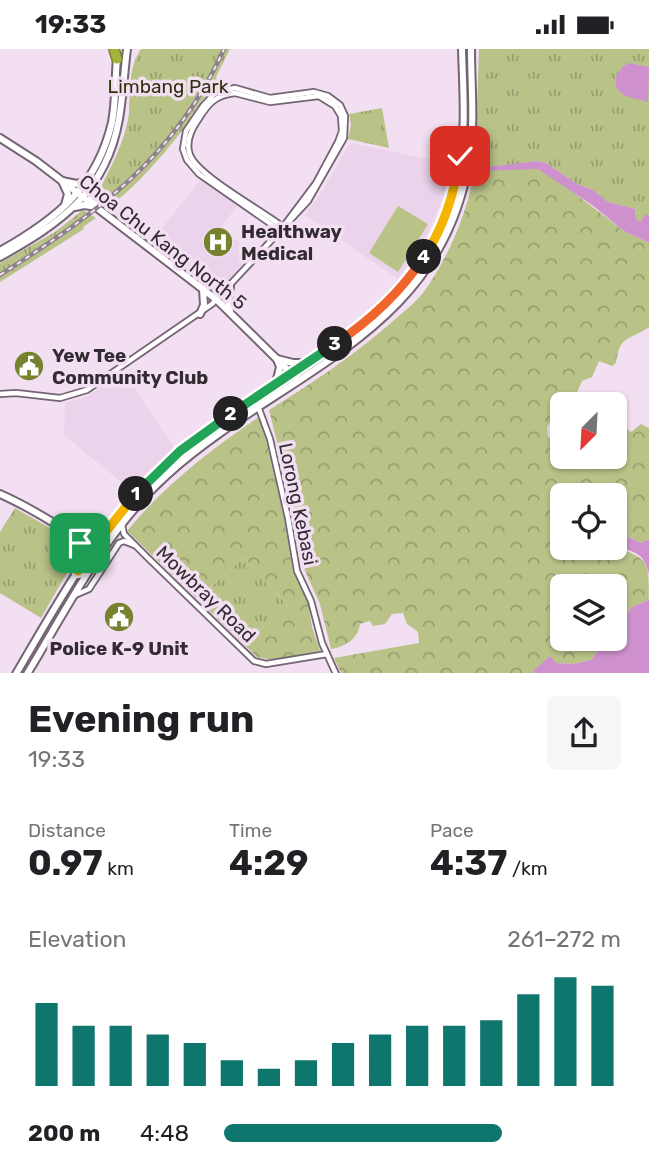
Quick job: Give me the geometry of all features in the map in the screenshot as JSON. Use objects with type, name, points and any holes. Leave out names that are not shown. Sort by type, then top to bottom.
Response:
[{"type":"main road","points":[[75,207],[114,142],[127,49]]},
{"type":"main road","points":[[125,68],[132,49]]},
{"type":"main road","points":[[17,673],[92,549],[132,498],[164,465],[216,424],[372,317],[405,283],[435,237],[449,203],[460,156],[464,106],[462,49]]},
{"type":"main road","points":[[27,673],[100,554],[123,522],[156,485],[185,459],[367,334],[419,280],[443,242],[460,198],[469,160],[472,134],[471,49]]},
{"type":"main road","points":[[97,208],[89,182],[112,122],[116,52]]},
{"type":"main road","name":"Choa Chu Kang North 5","points":[[0,138],[62,181],[217,300],[298,380]]},
{"type":"main road","points":[[62,181],[77,184],[89,182]]},
{"type":"main road","points":[[62,181],[68,194],[62,209]]},
{"type":"main road","points":[[0,254],[39,229],[80,195]]},
{"type":"main road","points":[[0,254],[51,227],[75,207],[84,205],[97,208]]},
{"type":"main road","points":[[230,287],[230,312]]},
{"type":"main road","points":[[200,314],[204,305],[203,289]]},
{"type":"main road","points":[[277,359],[308,363]]},
{"type":"main road","points":[[276,383],[280,367],[277,359]]},
{"type":"main road","points":[[0,494],[25,505],[75,535],[100,554]]},
{"type":"main road","points":[[75,535],[91,537],[104,533]]},
{"type":"main road","points":[[75,535],[82,550],[78,571]]},
{"type":"street","points":[[0,394],[16,393],[56,398],[79,394],[217,300],[308,201],[342,144],[346,132],[344,111],[328,96],[314,92],[270,98],[235,88],[216,92],[186,131],[183,149],[187,160],[199,174],[282,229]]},
{"type":"street","name":"Lorong Kebasi","points":[[256,398],[270,439],[297,572],[311,601],[319,636],[336,673]]},
{"type":"street","name":"Mowbray Road","points":[[123,522],[123,531],[138,547],[254,661],[266,664],[328,655]]},
{"type":"street","points":[[74,596],[89,589],[119,543],[127,542],[138,547]]},
{"type":"shaded area","points":[[629,63],[649,67],[648,102],[625,96],[617,88],[617,75]]},
{"type":"shaded area","points":[[352,143],[432,160],[451,167],[443,197],[429,230],[398,279],[305,215]]},
{"type":"shaded area","points":[[536,161],[546,163],[577,184],[593,190],[608,202],[635,209],[636,219],[641,222],[645,214],[649,216],[649,243],[624,231],[592,205],[538,169],[479,171],[478,168]]},
{"type":"shaded area","points":[[201,179],[238,205],[221,227],[252,254],[228,282],[218,286],[207,283],[152,241]]},
{"type":"shaded area","points":[[124,372],[174,447],[130,489],[64,435],[65,403],[88,396]]},
{"type":"shaded area","points":[[627,536],[641,543],[649,539],[649,574],[644,561],[627,550]]},
{"type":"shaded area","points":[[649,600],[649,673],[534,673],[550,656],[556,663],[573,664],[591,660],[597,651],[627,651],[627,614],[632,607]]},
{"type":"green space","name":"Limbang Park","points":[[141,49],[230,49],[216,77],[219,87],[202,101],[181,132],[147,172],[109,207],[97,195],[124,134],[129,113],[132,72]]},
{"type":"green space","points":[[479,49],[649,49],[649,216],[645,215],[642,223],[636,219],[635,209],[607,202],[593,190],[577,184],[546,163],[536,161],[475,170]]},
{"type":"green space","points":[[382,108],[389,148],[348,139],[351,125],[349,114]]},
{"type":"green space","points":[[533,167],[552,176],[624,231],[649,243],[649,327],[626,339],[620,347],[616,363],[612,366],[599,361],[592,377],[582,381],[577,392],[550,392],[550,421],[547,427],[550,438],[550,469],[627,469],[627,429],[631,432],[641,424],[649,428],[649,539],[641,543],[627,536],[627,483],[550,483],[550,560],[627,560],[627,552],[645,563],[649,600],[632,607],[627,615],[627,574],[550,574],[550,651],[597,651],[591,660],[573,664],[556,663],[533,671],[534,673],[341,673],[334,658],[419,643],[418,632],[407,624],[403,613],[392,614],[385,624],[373,626],[370,621],[360,624],[357,634],[350,641],[331,649],[320,604],[305,571],[294,510],[269,410],[362,346],[423,293],[456,234],[475,170]]},
{"type":"green space","points":[[398,206],[428,224],[398,272],[369,253]]},
{"type":"green space","points":[[83,210],[96,218],[83,227],[84,229],[0,282],[0,263],[55,232]]},
{"type":"green space","points":[[259,417],[284,518],[293,572],[308,602],[320,651],[272,660],[257,657],[127,531],[173,483],[206,455]],"holes":[[[244,557],[288,606],[254,636],[210,587]]]},
{"type":"green space","points":[[15,508],[64,536],[77,548],[75,559],[41,618],[0,593],[0,532]]},
{"type":"green space","points":[[244,557],[288,606],[254,636],[210,587]]},
{"type":"railway","points":[[0,275],[69,229],[130,180],[182,122],[224,49]]},
{"type":"place","name":"Healthway Medical","points":[[218,242]]},
{"type":"place","name":"Yew Tee Community Club","points":[[29,366]]},
{"type":"place","name":"Police K-9 Unit","points":[[119,617]]},
{"type":"route","points":[[80,543],[82,555],[78,571],[132,498],[180,451],[372,317],[405,283],[428,250],[449,203],[460,156]]}]
